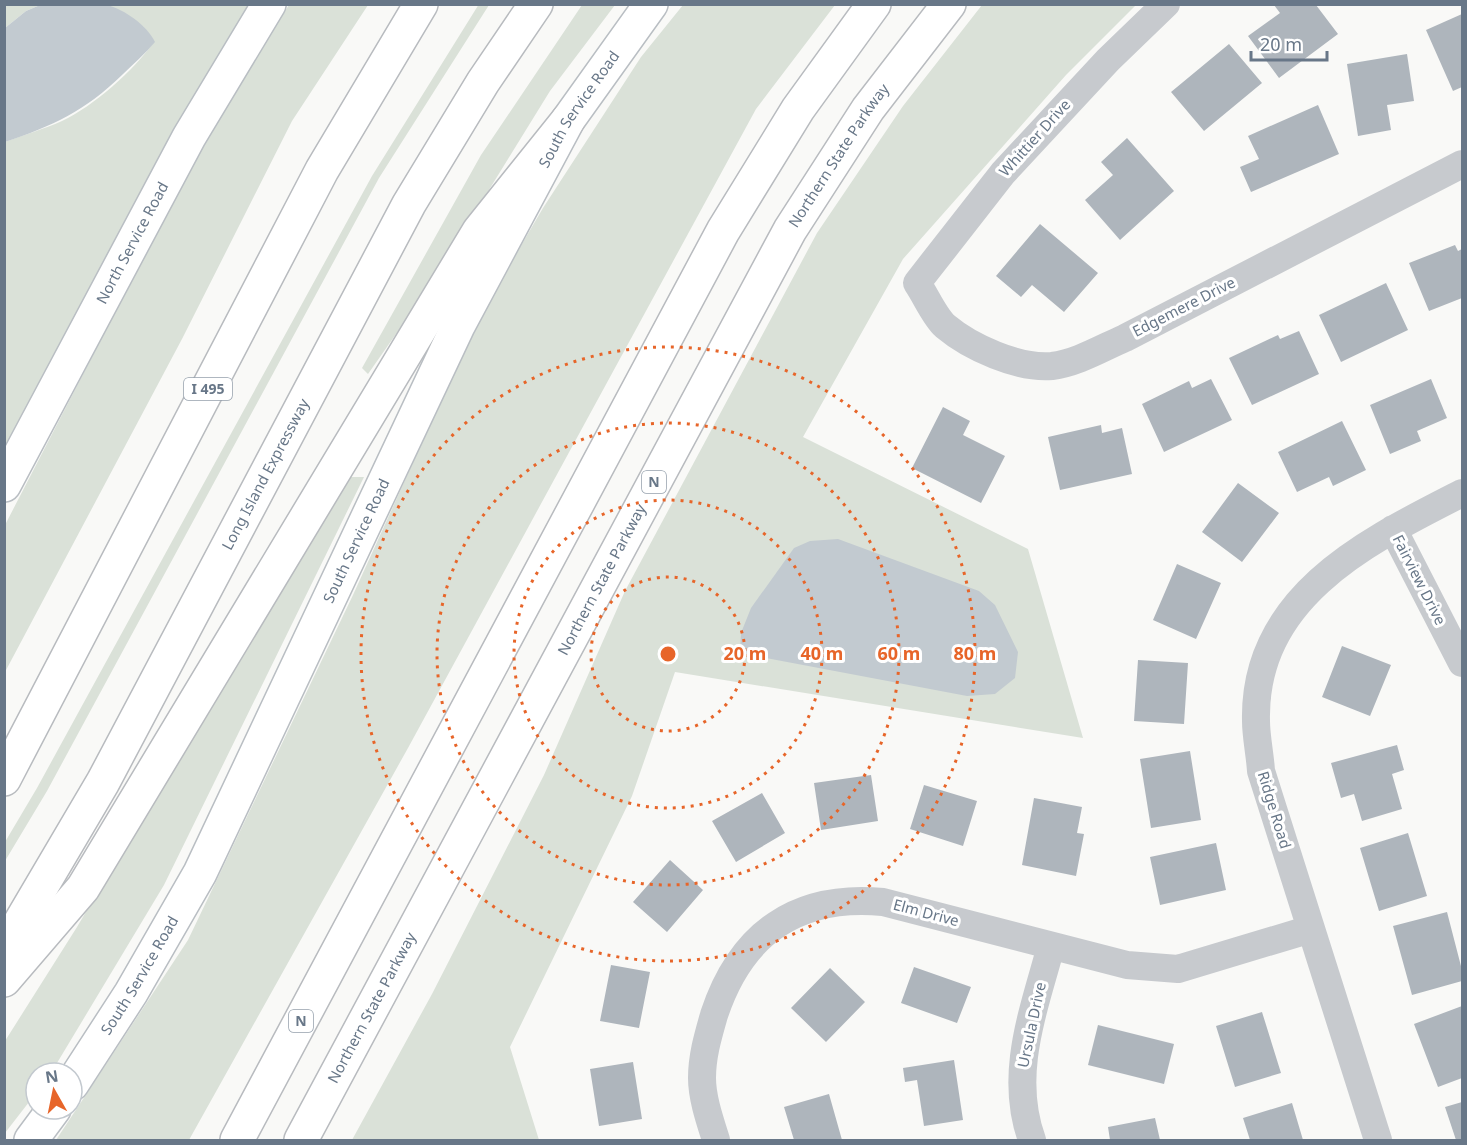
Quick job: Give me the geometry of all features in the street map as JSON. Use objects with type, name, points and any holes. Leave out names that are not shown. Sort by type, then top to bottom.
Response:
[{"type":"main road","name":"North Service Road","points":[[4,485],[189,137],[269,4]]},
{"type":"main road","name":"I 495","points":[[4,779],[322,170],[421,4]]},
{"type":"main road","name":"Long Island Expressway","points":[[4,950],[114,762],[409,204],[483,82],[536,4]]},
{"type":"main road","name":"South Service Road","points":[[84,1065],[131,993],[200,873],[458,326],[568,120],[651,4]]},
{"type":"main road","name":"N","points":[[237,1140],[723,231],[798,109],[874,4]]},
{"type":"main road","name":"Northern State Parkway","points":[[301,1140],[790,230],[868,109],[949,4]]},
{"type":"main road","points":[[4,980],[83,888],[479,231],[568,120]]},
{"type":"main road","points":[[227,1140],[256,1106]]},
{"type":"main road","points":[[31,1140],[45,1121]]},
{"type":"street","name":"Whittier Drive","points":[[917,283],[1003,173],[1108,60],[1166,4]]},
{"type":"street","name":"Edgemere Drive","points":[[917,283],[944,325],[981,348],[991,354],[1030,365],[1052,366],[1072,361],[1125,338],[1462,164]]},
{"type":"street","name":"Ridge Road","points":[[1378,1140],[1261,771],[1256,720],[1260,681],[1267,656],[1281,626],[1309,588],[1342,560],[1393,529],[1462,493]]},
{"type":"street","name":"Fairview Drive","points":[[1393,529],[1462,663]]},
{"type":"street","name":"Elm Drive","points":[[716,1140],[702,1080],[704,1048],[724,985],[744,954],[777,923],[808,907],[859,899],[883,902],[1126,965],[1178,969],[1311,929]]},
{"type":"street","name":"Ursula Drive","points":[[1032,1140],[1020,1085],[1022,1056],[1051,946]]},
{"type":"shaded area","points":[[83,3],[107,5],[135,19],[147,30],[155,42],[108,88],[81,108],[38,130],[5,142],[5,28],[26,11],[40,5]]},
{"type":"shaded area","points":[[479,4],[489,5],[379,178],[47,791],[5,861],[5,842],[37,788],[372,176]]},
{"type":"shaded area","points":[[5,5],[40,5],[26,11],[5,28]]},
{"type":"shaded area","points":[[106,5],[269,5],[5,485],[5,142],[62,121],[87,106],[124,76],[154,42],[140,24]]},
{"type":"shaded area","points":[[289,5],[368,5],[292,121],[182,339],[5,672],[5,525],[227,96]]},
{"type":"shaded area","points":[[582,5],[615,5],[550,91],[431,284],[368,374],[362,368],[481,155]]},
{"type":"shaded area","points":[[683,5],[835,5],[756,109],[408,748],[189,1140],[56,1140],[69,1121],[84,1121],[84,1098],[188,940],[353,595],[478,319],[543,208],[641,57]]},
{"type":"shaded area","points":[[982,5],[1136,5],[1066,75],[903,259],[803,437],[1028,549],[1083,738],[675,672],[632,796],[510,1047],[539,1140],[352,1140],[432,994],[544,775],[625,591],[817,233],[903,106]]},
{"type":"shaded area","points":[[350,477],[364,477],[164,885],[58,1061],[24,1061],[24,1108],[5,1133],[5,1041],[77,927],[276,591]]},
{"type":"shaded area","points":[[838,539],[979,591],[995,605],[1018,652],[1015,678],[995,694],[967,696],[740,653],[741,633],[751,608],[794,548],[810,541]]},
{"type":"building","points":[[1274,5],[1316,5],[1338,34],[1279,78],[1248,36],[1280,13]]},
{"type":"building","points":[[1462,14],[1462,87],[1453,91],[1426,30]]},
{"type":"building","points":[[1229,44],[1262,83],[1204,131],[1171,92]]},
{"type":"building","points":[[1407,54],[1414,101],[1387,105],[1391,130],[1358,136],[1347,64]]},
{"type":"building","points":[[1318,105],[1339,154],[1251,192],[1240,167],[1259,159],[1248,136]]},
{"type":"building","points":[[1127,138],[1174,191],[1120,240],[1085,200],[1113,175],[1101,162]]},
{"type":"building","points":[[1040,224],[1098,273],[1064,312],[1032,285],[1021,297],[996,276]]},
{"type":"building","points":[[1455,245],[1458,251],[1462,249],[1462,298],[1429,311],[1409,263]]},
{"type":"building","points":[[1386,283],[1408,330],[1341,362],[1319,315]]},
{"type":"building","points":[[1299,331],[1319,374],[1252,405],[1229,358],[1278,335],[1280,339]]},
{"type":"building","points":[[1211,379],[1232,420],[1164,452],[1142,404],[1189,381],[1192,388]]},
{"type":"building","points":[[1431,379],[1447,418],[1417,431],[1421,441],[1390,454],[1370,405]]},
{"type":"building","points":[[943,407],[970,421],[963,435],[1005,456],[981,503],[912,468]]},
{"type":"building","points":[[1342,421],[1366,470],[1333,486],[1329,477],[1297,492],[1278,452]]},
{"type":"building","points":[[1101,425],[1102,433],[1122,428],[1132,474],[1060,490],[1048,437]]},
{"type":"building","points":[[1238,483],[1279,513],[1242,562],[1202,532]]},
{"type":"building","points":[[1177,564],[1221,583],[1196,639],[1153,620]]},
{"type":"building","points":[[1342,646],[1391,665],[1370,716],[1322,697]]},
{"type":"building","points":[[1138,660],[1188,663],[1184,724],[1134,721]]},
{"type":"building","points":[[1397,745],[1404,770],[1392,774],[1402,809],[1362,821],[1354,794],[1341,798],[1331,763]]},
{"type":"building","points":[[1190,751],[1201,820],[1151,828],[1140,759]]},
{"type":"building","points":[[871,775],[878,821],[821,830],[814,783]]},
{"type":"building","points":[[924,785],[977,801],[963,846],[910,829]]},
{"type":"building","points":[[762,793],[785,833],[736,862],[712,821]]},
{"type":"building","points":[[1034,798],[1082,807],[1077,833],[1084,834],[1076,876],[1022,865]]},
{"type":"building","points":[[1408,833],[1427,896],[1379,911],[1360,848]]},
{"type":"building","points":[[1216,843],[1226,890],[1160,905],[1150,857]]},
{"type":"building","points":[[670,860],[703,890],[667,932],[633,902]]},
{"type":"building","points":[[1447,912],[1462,970],[1462,981],[1412,995],[1393,926]]},
{"type":"building","points":[[611,965],[650,972],[639,1028],[600,1021]]},
{"type":"building","points":[[914,967],[971,987],[957,1023],[901,1003]]},
{"type":"building","points":[[830,968],[865,1002],[826,1042],[791,1008]]},
{"type":"building","points":[[1462,1006],[1462,1078],[1438,1087],[1414,1024]]},
{"type":"building","points":[[1262,1012],[1281,1073],[1235,1087],[1216,1026]]},
{"type":"building","points":[[1098,1025],[1174,1044],[1164,1084],[1088,1065]]},
{"type":"building","points":[[954,1060],[963,1120],[924,1126],[917,1080],[905,1082],[903,1068]]},
{"type":"building","points":[[633,1062],[642,1119],[599,1126],[590,1069]]},
{"type":"building","points":[[829,1094],[842,1140],[794,1140],[784,1107]]},
{"type":"building","points":[[1462,1102],[1462,1140],[1456,1140],[1445,1107]]},
{"type":"building","points":[[1292,1103],[1303,1140],[1250,1140],[1243,1118]]},
{"type":"building","points":[[1155,1118],[1160,1140],[1110,1140],[1108,1127]]}]
